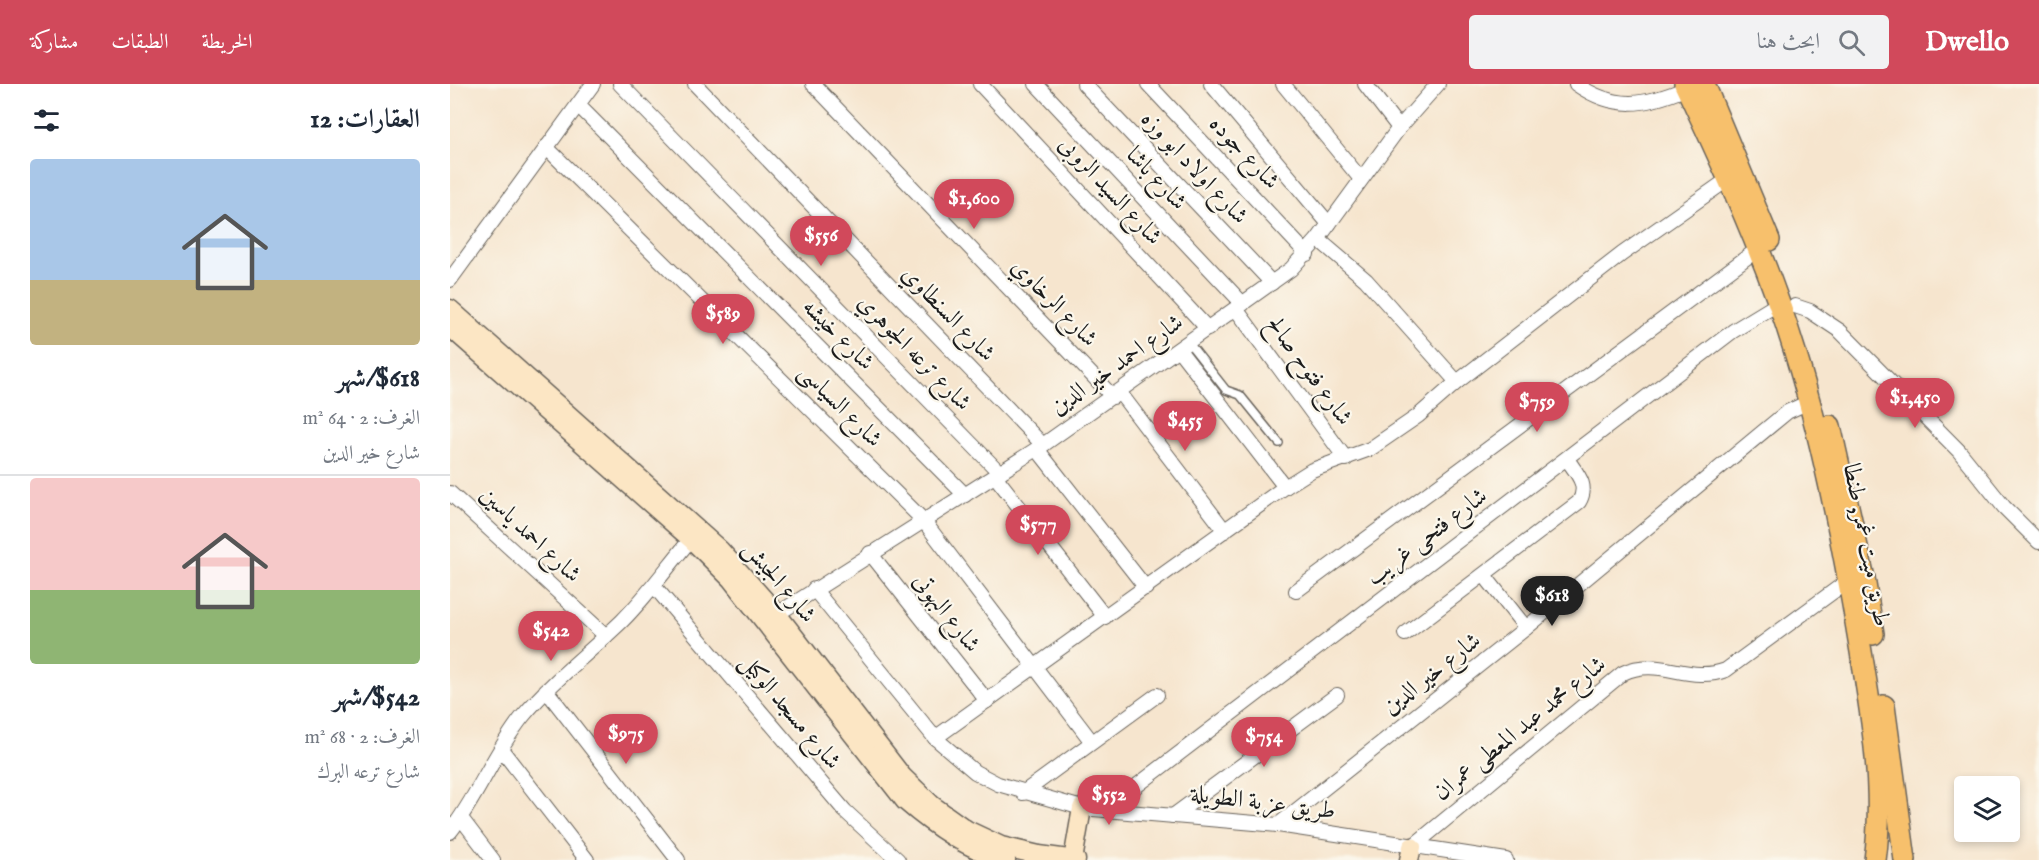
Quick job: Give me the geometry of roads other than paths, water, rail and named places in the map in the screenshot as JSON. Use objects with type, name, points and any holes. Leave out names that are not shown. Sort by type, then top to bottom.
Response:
[{"type":"main road","name":"طريق ميت غمر, طنطا","points":[[1692,85],[1727,180],[1758,249],[1787,304],[1849,580],[1871,712],[1879,830],[1875,860]]},
{"type":"main road","name":"طريق ميت غمر, طنطا","points":[[1692,85],[1787,304],[1824,400],[1864,578],[1905,860]]},
{"type":"main road","name":"شارع الجيش","points":[[450,309],[695,535],[731,579],[772,618],[889,784],[922,816],[1006,860]]},
{"type":"main road","name":"شارع الجيش","points":[[450,327],[695,535]]},
{"type":"main road","points":[[1074,860],[1082,808]]},
{"type":"main road","name":"شارع الجيش","points":[[964,836],[1039,855],[1074,860]]},
{"type":"street","points":[[450,280],[593,84]]},
{"type":"street","name":"شارع ترعه الجوهري","points":[[620,84],[998,474],[1105,617]]},
{"type":"street","name":"شارع السنطاوي","points":[[695,84],[1040,447],[1146,588]]},
{"type":"street","name":"شارع الرخاوي","points":[[813,84],[1116,395],[1225,531]]},
{"type":"street","name":"شارع السيد الروبى","points":[[980,84],[1208,329]]},
{"type":"street","name":"شارع باشا","points":[[1036,84],[1239,307]]},
{"type":"street","name":"شارع اولاد ابو وزه","points":[[1084,84],[1272,283]]},
{"type":"street","name":"شارع جوده","points":[[1148,84],[1307,254]]},
{"type":"street","points":[[1211,84],[1329,224]]},
{"type":"street","points":[[1283,84],[1360,178]]},
{"type":"street","points":[[1365,84],[1399,128]]},
{"type":"street","points":[[1576,84],[1604,100],[1629,104],[1658,99],[1692,85]]},
{"type":"street","name":"شارع احمد خير الدين","points":[[772,618],[870,553],[1040,447],[1272,283],[1307,254],[1360,178],[1436,85]]},
{"type":"street","name":"شارع خيشه","points":[[578,105],[965,495]]},
{"type":"street","name":"شارع السياسى","points":[[546,147],[923,520],[1092,742]]},
{"type":"street","points":[[935,738],[1285,487],[1312,470],[1370,449],[1418,416],[1457,382],[1622,254],[1727,180]]},
{"type":"street","points":[[1318,239],[1366,280],[1457,382]]},
{"type":"street","points":[[1296,591],[1758,249]]},
{"type":"street","points":[[1787,304],[1810,311],[1839,331],[1959,451],[2004,507],[2039,542]]},
{"type":"street","name":"شارع فتحى غريب","points":[[1105,810],[1733,331],[1787,304]]},
{"type":"street","name":"شارع فتوح صالح","points":[[1239,307],[1346,459]]},
{"type":"street","points":[[1184,346],[1285,487]]},
{"type":"street","name":"شارع خير الدين","points":[[1278,825],[1527,628],[1787,412],[1809,402]]},
{"type":"street","points":[[1405,634],[1579,502],[1584,494],[1584,486],[1568,459]]},
{"type":"street","name":"شارع احمد ياسين","points":[[450,493],[606,636]]},
{"type":"street","points":[[450,832],[461,818],[522,718],[546,690],[606,636],[654,586],[695,535]]},
{"type":"street","name":"شارع البهوتى","points":[[870,553],[987,702]]},
{"type":"street","points":[[1484,575],[1527,628]]},
{"type":"street","name":"شارع محمد عبد المعطى عمران","points":[[1410,853],[1623,673],[1638,666],[1653,666],[1702,676],[1726,670],[1849,580]]},
{"type":"street","name":"شارع مسجد الوكيل","points":[[654,586],[845,811],[898,860]]},
{"type":"street","name":"طريق عزبة الطويلة","points":[[814,589],[935,738],[975,772],[998,784],[1082,808],[1278,825],[1410,853],[1506,860]]},
{"type":"street","points":[[546,690],[678,860]]},
{"type":"street","points":[[1023,793],[1157,695]]},
{"type":"street","points":[[1173,816],[1337,695]]},
{"type":"street","points":[[501,749],[587,860]]},
{"type":"street","points":[[461,818],[493,860]]},
{"type":"lane","points":[[1184,346],[1226,390],[1240,395],[1279,443]]}]
